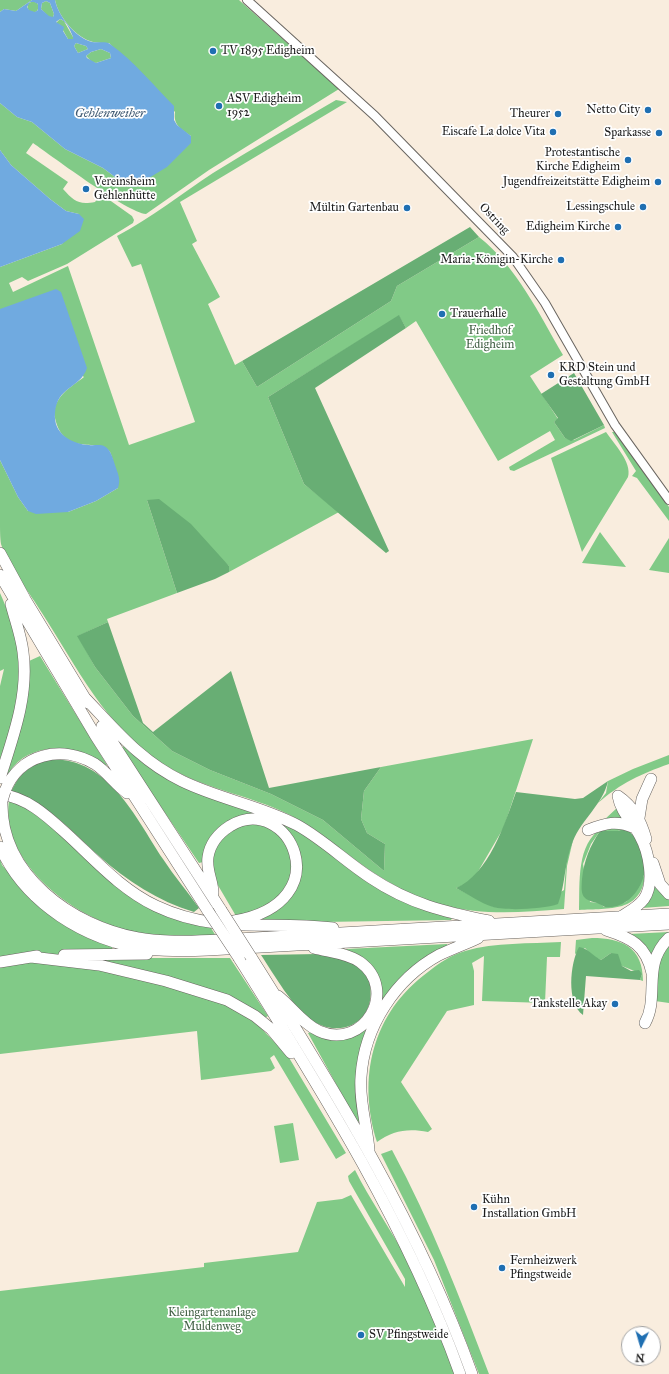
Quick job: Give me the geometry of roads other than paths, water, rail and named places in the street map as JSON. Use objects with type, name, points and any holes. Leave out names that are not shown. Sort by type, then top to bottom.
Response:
[{"type":"highway","points":[[0,553],[47,646],[137,800],[239,958],[315,1081],[366,1155],[431,1301],[460,1374]]},
{"type":"highway","points":[[0,575],[8,590],[84,697],[273,992],[366,1155],[401,1213],[435,1281],[472,1374]]},
{"type":"highway","points":[[1,774],[20,710],[24,657],[8,590]]},
{"type":"highway","points":[[84,697],[125,741],[163,771],[180,780],[280,817],[298,826],[313,835],[371,878],[404,898],[445,912],[504,924]]},
{"type":"highway","points":[[137,800],[93,763],[74,756],[50,754],[31,760],[15,773],[3,795],[2,818],[4,836],[18,863],[28,876],[59,906],[71,914],[107,930],[138,938],[175,941],[220,940],[669,914]]},
{"type":"highway","points":[[651,779],[642,799],[640,818],[657,877],[660,884],[669,894]]},
{"type":"highway","points":[[3,795],[23,800],[39,810],[115,878],[143,899],[180,915],[213,923],[246,926],[323,927],[363,932]]},
{"type":"highway","points":[[620,917],[637,906],[646,895],[650,876],[647,857],[641,837],[622,810],[618,796],[626,801],[640,818]]},
{"type":"highway","points":[[213,923],[250,918],[271,910],[288,893],[294,883],[297,863],[292,844],[280,829],[272,824],[250,820],[233,824],[219,834],[210,848],[208,857],[208,874],[213,888],[214,900]]},
{"type":"highway","points":[[588,830],[612,822],[625,824],[635,829]]},
{"type":"highway","points":[[0,847],[9,864],[24,885],[44,904],[78,927],[104,938],[130,946],[180,951]]},
{"type":"highway","points":[[0,962],[31,957],[105,953],[148,954],[669,924]]},
{"type":"highway","points":[[600,928],[625,936],[638,945],[647,957],[652,979]]},
{"type":"highway","points":[[366,1155],[362,1114],[361,1077],[369,1040],[381,1014],[400,987],[423,966],[453,949],[488,934]]},
{"type":"highway","points":[[645,1023],[650,1011],[652,979],[658,951],[669,938]]},
{"type":"highway","points":[[273,992],[291,1006],[303,1020],[312,1027],[328,1034],[336,1035],[352,1032],[366,1022],[375,1006],[377,992],[375,984],[366,968],[350,957],[304,945]]},
{"type":"highway","points":[[31,957],[99,965],[190,988],[227,1000],[255,1016],[271,1029],[315,1081]]},
{"type":"street","name":"Ostring","points":[[247,0],[375,116],[513,257],[545,303],[615,425],[669,500]]},
{"type":"water","name":"Gehlenweiher","points":[[32,0],[55,0],[64,19],[80,36],[92,42],[104,42],[110,44],[144,74],[174,106],[174,120],[177,125],[191,136],[191,143],[167,167],[134,187],[127,186],[103,168],[65,149],[32,122],[17,117],[0,103],[0,12],[4,9],[16,11]],"holes":[[[46,1],[50,3],[54,14],[53,17],[49,16],[41,9],[42,3]],[[30,2],[38,4],[38,10],[35,12],[29,10],[27,7]],[[60,19],[65,22],[73,39],[68,39],[63,31],[64,27],[56,22]],[[76,43],[86,46],[88,49],[78,53],[74,46]],[[101,49],[110,53],[111,58],[96,63],[86,56],[91,52]]]},
{"type":"water","points":[[0,150],[11,165],[50,199],[66,211],[79,214],[84,219],[80,231],[62,244],[0,267]]},
{"type":"water","points":[[56,289],[61,292],[87,368],[84,375],[64,392],[60,398],[55,413],[57,427],[60,432],[76,443],[102,445],[106,447],[112,457],[119,482],[118,488],[96,501],[68,512],[36,514],[28,511],[18,497],[0,460],[0,309]]},
{"type":"place","name":"TV 1895 Edigheim","points":[[213,51]]},
{"type":"place","name":"ASV Edigheim 1952","points":[[219,106]]},
{"type":"place","name":"Netto City","points":[[648,110]]},
{"type":"place","name":"Theurer","points":[[558,114]]},
{"type":"place","name":"Eiscafe La dolce Vita","points":[[553,132]]},
{"type":"place","name":"Sparkasse","points":[[659,133]]},
{"type":"place","name":"Protestantische Kirche Edigheim","points":[[628,160]]},
{"type":"place","name":"Jugendfreizeitstätte Edigheim","points":[[658,182]]},
{"type":"place","name":"Vereinsheim Gehlenhütte","points":[[86,189]]},
{"type":"place","name":"Lessingschule","points":[[643,207]]},
{"type":"place","name":"Mültin Gartenbau","points":[[407,208]]},
{"type":"place","name":"Edigheim Kirche","points":[[618,227]]},
{"type":"place","name":"Maria-Königin-Kirche","points":[[561,260]]},
{"type":"place","name":"Trauerhalle","points":[[442,314]]},
{"type":"place","name":"KRD Stein und Gestaltung GmbH","points":[[551,375]]},
{"type":"place","name":"Tankstelle Akay","points":[[615,1004]]},
{"type":"place","name":"Kühn Installation GmbH","points":[[474,1207]]},
{"type":"place","name":"Fernheizwerk Pfingstweide","points":[[502,1268]]},
{"type":"place","name":"SV Pfingstweide","points":[[361,1335]]},
{"type":"park label","name":"Friedhof Edigheim","points":[[490,338]]},
{"type":"park label","name":"Kleingartenanlage Muldenweg","points":[[212,1320]]}]
